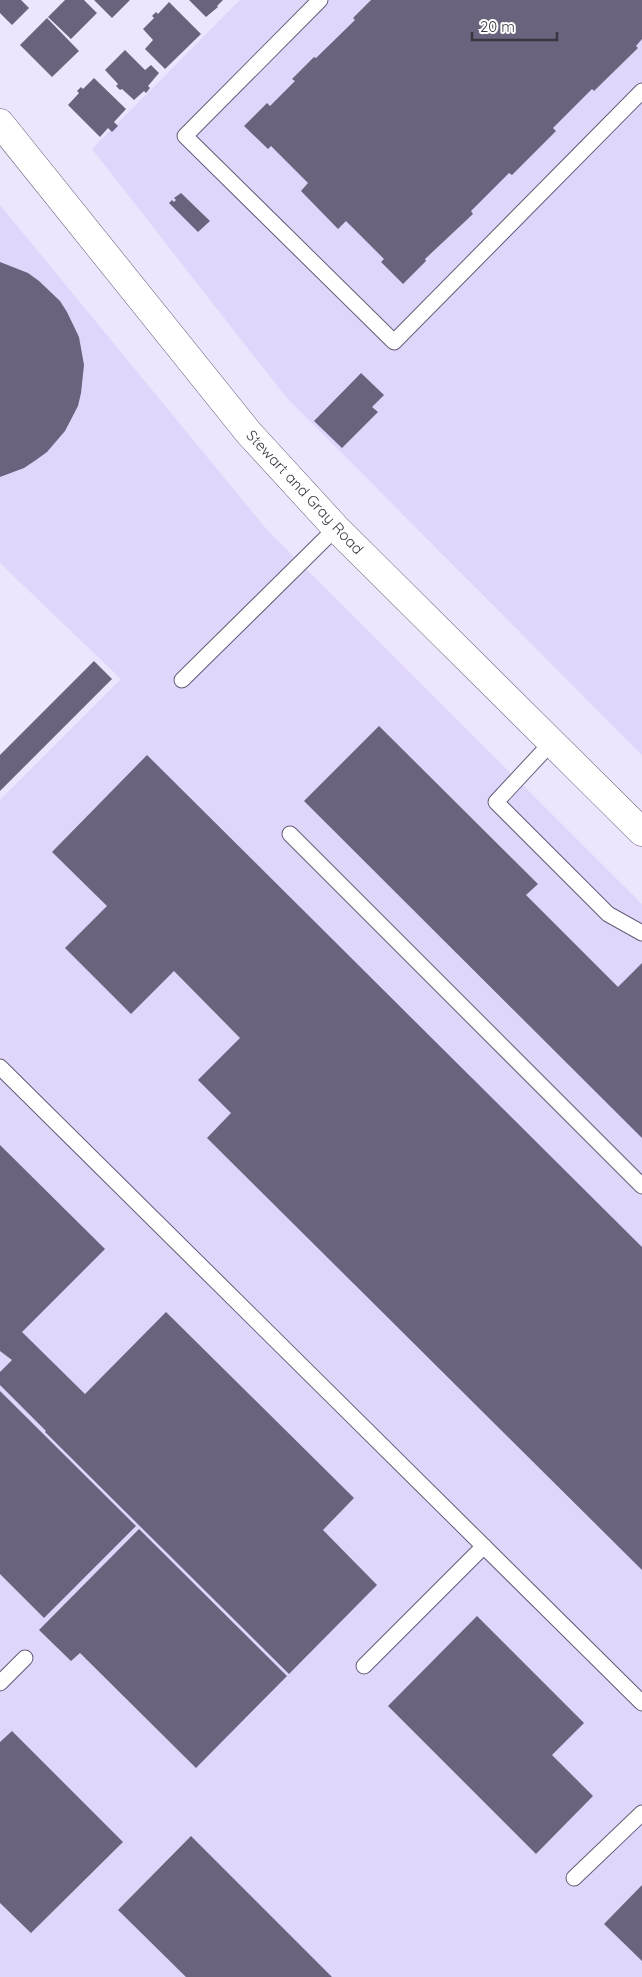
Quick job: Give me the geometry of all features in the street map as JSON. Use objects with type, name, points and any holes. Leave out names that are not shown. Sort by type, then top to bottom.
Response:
[{"type":"main road","name":"Stewart and Gray Road","points":[[0,123],[248,432],[336,528],[642,832]]},
{"type":"lane","points":[[320,0],[185,136],[394,342],[642,91]]},
{"type":"lane","points":[[182,680],[336,528]]},
{"type":"lane","points":[[551,743],[496,802],[608,914],[642,933]]},
{"type":"lane","points":[[290,834],[642,1186]]},
{"type":"lane","points":[[0,1067],[642,1703]]},
{"type":"lane","points":[[364,1666],[484,1546]]},
{"type":"lane","points":[[0,1683],[25,1658]]},
{"type":"lane","points":[[574,1878],[642,1813]]},
{"type":"shaded area","points":[[240,0],[642,0],[642,755],[286,397],[92,149]]},
{"type":"shaded area","points":[[0,205],[268,531],[642,904],[642,1977],[0,1977],[0,800],[121,679],[0,563]]},
{"type":"building","points":[[0,0],[21,0],[29,8],[12,25],[0,13]]},
{"type":"building","points":[[65,0],[84,0],[97,13],[71,39],[48,17]]},
{"type":"building","points":[[94,0],[130,0],[112,18]]},
{"type":"building","points":[[189,0],[223,0],[206,17]]},
{"type":"building","points":[[371,0],[642,0],[642,39],[636,46],[638,48],[594,91],[592,89],[553,128],[556,131],[512,175],[509,173],[471,211],[473,214],[425,259],[426,261],[403,284],[381,262],[384,259],[346,221],[338,229],[301,191],[308,183],[271,146],[268,149],[244,126],[267,103],[270,106],[295,81],[292,79],[355,20],[353,18]]},
{"type":"building","points":[[169,2],[201,34],[165,69],[145,49],[153,40],[143,29],[154,18],[152,16],[156,12],[158,14]]},
{"type":"building","points":[[47,18],[79,51],[52,77],[20,45]]},
{"type":"building","points":[[125,50],[145,70],[151,65],[159,73],[148,86],[150,88],[146,93],[144,91],[134,100],[116,86],[118,84],[105,70]]},
{"type":"building","points":[[94,78],[126,109],[114,122],[118,126],[112,132],[108,128],[100,137],[68,105],[79,93],[77,91],[81,87],[83,89]]},
{"type":"building","points":[[181,193],[210,221],[198,232],[169,203],[172,200],[174,202],[176,200],[174,198]]},
{"type":"building","points":[[0,262],[28,273],[60,301],[79,337],[84,365],[78,406],[65,431],[47,452],[36,460],[24,468],[0,477]]},
{"type":"building","points":[[361,373],[384,395],[372,407],[378,412],[342,448],[314,421]]},
{"type":"building","points":[[94,661],[112,679],[0,791],[0,755]]},
{"type":"building","points":[[379,726],[538,884],[526,895],[618,987],[642,963],[642,1138],[304,801]]},
{"type":"building","points":[[147,755],[642,1247],[642,1570],[207,1138],[231,1113],[198,1080],[240,1038],[174,971],[131,1014],[65,948],[107,906],[52,852]]},
{"type":"building","points":[[0,1145],[105,1249],[22,1332],[85,1394],[166,1312],[354,1498],[323,1530],[377,1585],[289,1674],[0,1385],[0,1372],[12,1360],[0,1351]]},
{"type":"building","points":[[0,1391],[136,1526],[44,1618],[0,1574]]},
{"type":"building","points":[[139,1529],[287,1676],[196,1768],[80,1653],[71,1661],[39,1630]]},
{"type":"building","points":[[477,1616],[584,1723],[552,1755],[593,1796],[536,1854],[388,1706]]},
{"type":"building","points":[[12,1731],[123,1842],[31,1933],[0,1903],[0,1742]]},
{"type":"building","points":[[191,1836],[332,1977],[186,1977],[118,1910]]},
{"type":"building","points":[[642,1885],[642,1961],[604,1924]]}]
